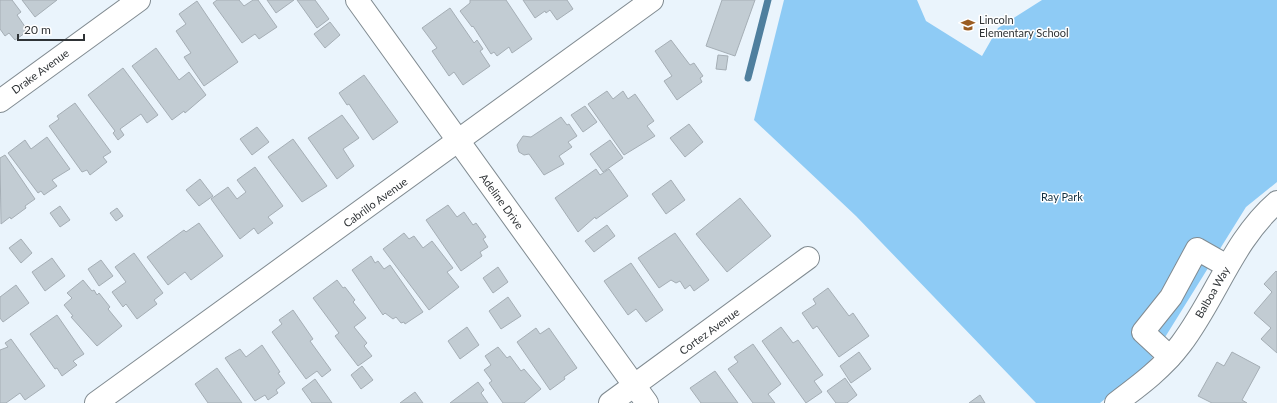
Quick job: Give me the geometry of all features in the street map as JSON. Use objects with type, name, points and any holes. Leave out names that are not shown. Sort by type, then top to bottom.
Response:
[{"type":"street","name":"Drake Avenue","points":[[0,101],[139,0]]},
{"type":"street","name":"Adeline Drive","points":[[357,0],[647,403]]},
{"type":"street","name":"Cabrillo Avenue","points":[[96,403],[459,142],[652,0]]},
{"type":"street","name":"Balboa Way","points":[[1116,403],[1158,371],[1182,344],[1246,236],[1277,202]]},
{"type":"street","points":[[1170,357],[1143,332],[1171,297],[1197,249],[1227,266]]},
{"type":"street","name":"Cortez Avenue","points":[[610,403],[808,258]]},
{"type":"green space","name":"Ray Park","points":[[784,0],[917,0],[926,21],[982,56],[998,28],[1042,0],[1277,0],[1277,182],[1246,207],[1149,363],[1100,403],[1036,403],[856,216],[754,120]]},
{"type":"building","points":[[0,0],[12,0],[21,12],[17,15],[28,31],[15,40],[9,33],[5,36],[0,29]]},
{"type":"building","points":[[22,0],[57,0],[35,17]]},
{"type":"building","points":[[217,0],[239,0],[244,6],[253,0],[258,0],[277,27],[259,39],[255,34],[242,43],[213,3]]},
{"type":"building","points":[[267,0],[294,0],[276,13]]},
{"type":"building","points":[[297,0],[315,0],[329,19],[317,28]]},
{"type":"building","points":[[470,0],[506,0],[532,39],[512,53],[509,47],[497,56],[494,52],[491,54],[473,26],[472,27],[460,11],[470,3]]},
{"type":"building","points":[[523,0],[567,0],[573,9],[557,20],[550,10],[546,13],[545,11],[535,18]]},
{"type":"building","points":[[722,0],[755,0],[735,56],[706,46]]},
{"type":"building","points":[[197,1],[238,62],[204,86],[184,57],[191,53],[176,31],[186,24],[179,14]]},
{"type":"building","points":[[450,8],[474,43],[477,40],[483,49],[480,51],[490,66],[463,85],[454,72],[449,76],[432,51],[437,48],[422,28]]},
{"type":"building","points":[[330,22],[340,35],[325,48],[314,34]]},
{"type":"building","points":[[671,40],[690,65],[694,63],[703,76],[700,78],[702,82],[677,100],[664,81],[672,76],[655,51]]},
{"type":"building","points":[[156,48],[179,80],[189,72],[206,95],[185,113],[184,111],[172,120],[132,66]]},
{"type":"building","points":[[718,55],[728,56],[726,70],[716,69]]},
{"type":"building","points":[[123,68],[158,115],[147,123],[141,114],[120,129],[124,135],[118,140],[113,133],[115,131],[88,95]]},
{"type":"building","points":[[364,75],[398,122],[373,140],[349,104],[347,105],[339,93]]},
{"type":"building","points":[[607,91],[613,99],[623,91],[628,99],[635,94],[654,121],[647,126],[655,136],[624,155],[588,104]]},
{"type":"building","points":[[75,103],[111,152],[103,157],[107,162],[90,175],[87,170],[82,172],[49,126],[59,119],[57,116]]},
{"type":"building","points":[[585,106],[597,122],[583,132],[571,115]]},
{"type":"building","points":[[342,115],[359,138],[343,149],[354,166],[337,179],[308,138]]},
{"type":"building","points":[[561,117],[567,125],[569,124],[577,136],[568,142],[572,147],[559,156],[564,164],[544,175],[529,154],[524,155],[519,152],[517,145],[523,136],[531,137]]},
{"type":"building","points":[[689,124],[703,142],[685,157],[670,138]]},
{"type":"building","points":[[257,127],[269,142],[252,155],[240,139]]},
{"type":"building","points":[[47,137],[70,169],[52,180],[57,186],[44,195],[41,191],[38,193],[8,153],[25,140],[31,149]]},
{"type":"building","points":[[293,139],[327,186],[302,202],[268,157]]},
{"type":"building","points":[[610,140],[623,158],[603,172],[590,154]]},
{"type":"building","points":[[5,155],[35,199],[25,206],[26,208],[1,224],[0,158]]},
{"type":"building","points":[[255,167],[283,206],[268,217],[273,223],[258,234],[254,228],[240,239],[211,199],[228,187],[237,199],[246,192],[237,180]]},
{"type":"building","points":[[596,169],[600,175],[609,169],[628,196],[596,219],[595,217],[578,232],[555,198]]},
{"type":"building","points":[[200,179],[213,196],[199,206],[186,190]]},
{"type":"building","points":[[671,180],[685,200],[666,214],[652,194]]},
{"type":"building","points":[[740,198],[771,236],[727,272],[696,234]]},
{"type":"building","points":[[448,205],[457,217],[464,212],[473,225],[476,223],[486,237],[483,239],[488,247],[480,252],[482,256],[461,271],[426,220]]},
{"type":"building","points":[[60,206],[70,220],[60,227],[50,213]]},
{"type":"building","points":[[117,208],[123,216],[116,221],[110,213]]},
{"type":"building","points":[[199,223],[223,256],[191,280],[185,272],[168,285],[147,257],[184,230],[186,232]]},
{"type":"building","points":[[607,225],[615,236],[594,252],[585,241]]},
{"type":"building","points":[[404,233],[409,239],[414,236],[423,248],[432,241],[453,268],[447,272],[459,287],[429,310],[383,249]]},
{"type":"building","points":[[675,233],[709,280],[694,291],[690,285],[685,289],[680,281],[676,283],[671,280],[659,288],[638,258]]},
{"type":"building","points":[[21,239],[32,253],[21,263],[9,248]]},
{"type":"building","points":[[134,253],[163,293],[154,300],[157,304],[137,319],[126,304],[123,307],[112,292],[126,282],[115,267]]},
{"type":"building","points":[[371,256],[375,263],[378,261],[384,269],[390,265],[423,312],[405,324],[404,322],[401,323],[396,317],[393,319],[385,313],[383,315],[352,270]]},
{"type":"building","points":[[52,258],[65,276],[45,291],[32,272]]},
{"type":"building","points":[[101,260],[113,276],[99,286],[88,269]]},
{"type":"building","points":[[631,263],[663,310],[646,322],[636,309],[628,315],[604,281]]},
{"type":"building","points":[[498,267],[508,282],[493,293],[483,278]]},
{"type":"building","points":[[1276,271],[1277,353],[1261,339],[1271,328],[1254,313],[1272,292],[1264,284]]},
{"type":"building","points":[[83,280],[92,291],[94,290],[97,295],[99,293],[110,307],[108,309],[122,326],[97,346],[71,317],[73,316],[64,305],[72,298],[67,293]]},
{"type":"building","points":[[337,280],[343,288],[345,287],[355,300],[353,302],[366,318],[354,327],[367,343],[364,346],[372,356],[358,366],[335,336],[339,333],[313,298]]},
{"type":"building","points":[[16,285],[29,303],[3,322],[0,318],[0,297]]},
{"type":"building","points":[[828,288],[849,316],[853,313],[869,336],[839,357],[817,326],[813,329],[802,313],[816,304],[813,299]]},
{"type":"building","points":[[508,297],[521,316],[501,329],[489,311]]},
{"type":"building","points":[[293,310],[313,339],[310,341],[331,370],[322,377],[317,371],[306,379],[272,332],[282,324],[279,320]]},
{"type":"building","points":[[57,315],[84,354],[73,361],[77,365],[62,376],[57,368],[55,369],[30,334]]},
{"type":"building","points":[[467,327],[479,345],[460,359],[448,341]]},
{"type":"building","points":[[781,327],[793,343],[798,340],[823,375],[814,381],[822,392],[806,403],[762,341]]},
{"type":"building","points":[[536,328],[540,334],[549,328],[577,368],[564,377],[565,379],[550,390],[517,342]]},
{"type":"building","points":[[11,339],[45,386],[25,400],[20,393],[6,403],[0,403],[0,350],[8,347],[5,343]]},
{"type":"building","points":[[753,344],[781,384],[768,394],[775,403],[753,403],[728,369],[738,362],[734,357]]},
{"type":"building","points":[[262,345],[280,372],[278,373],[285,383],[276,390],[278,393],[268,400],[265,395],[255,401],[225,358],[240,349],[246,357]]},
{"type":"building","points":[[498,347],[507,358],[510,356],[521,371],[524,369],[541,389],[524,403],[503,403],[489,383],[492,381],[484,370],[491,365],[485,356]]},
{"type":"building","points":[[859,352],[871,369],[851,383],[840,366]]},
{"type":"building","points":[[1232,352],[1260,367],[1242,400],[1247,403],[1212,403],[1198,396],[1217,362],[1224,366]]},
{"type":"building","points":[[362,366],[373,380],[361,389],[351,375]]},
{"type":"building","points":[[217,368],[242,403],[208,403],[195,384]]},
{"type":"building","points":[[715,371],[738,403],[701,403],[690,388]]},
{"type":"building","points":[[845,378],[857,395],[847,403],[836,403],[827,391]]},
{"type":"building","points":[[315,379],[332,403],[312,403],[302,389]]},
{"type":"building","points":[[478,382],[484,390],[481,393],[488,403],[450,403]]},
{"type":"building","points":[[415,392],[423,403],[400,403]]},
{"type":"building","points":[[980,395],[985,403],[969,403]]},
{"type":"waterway","points":[[748,78],[768,0]]},
{"type":"place","name":"Lincoln Elementary School","points":[[968,25]]}]
